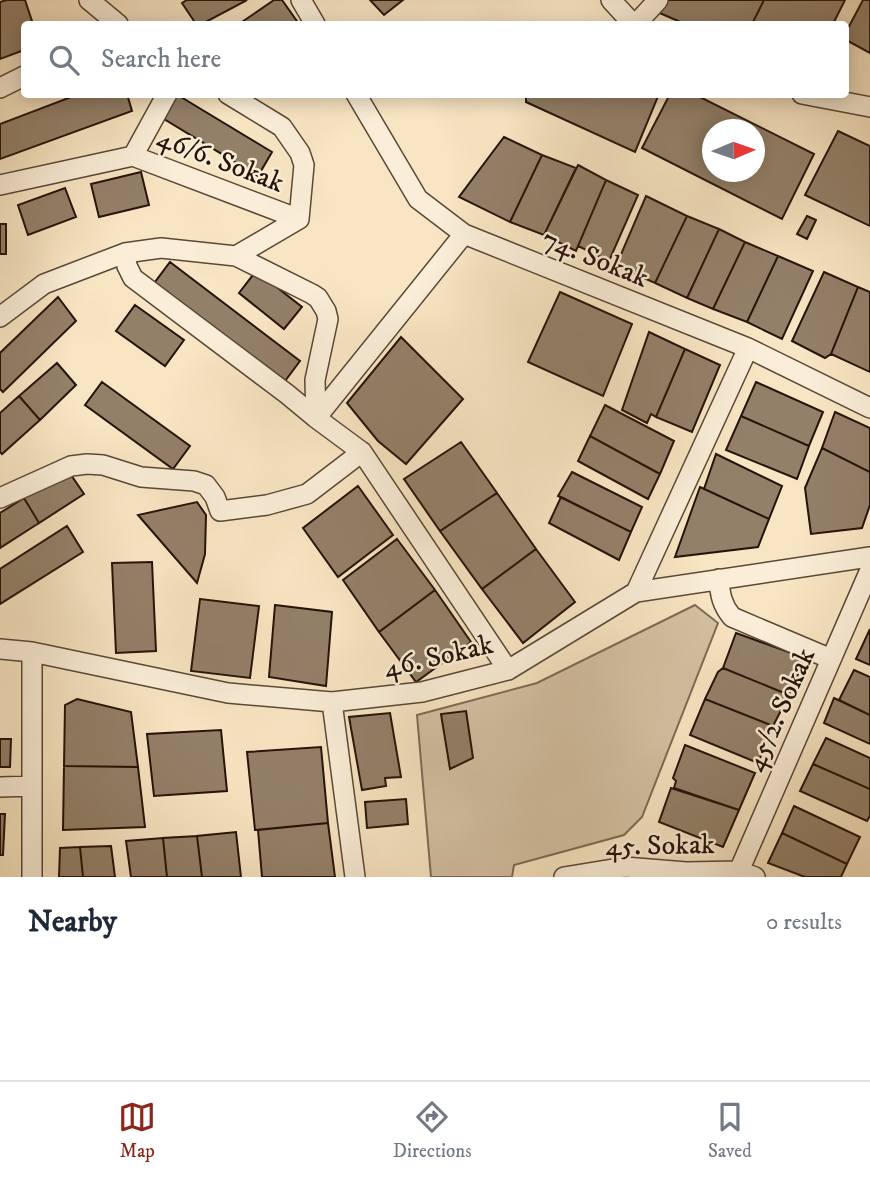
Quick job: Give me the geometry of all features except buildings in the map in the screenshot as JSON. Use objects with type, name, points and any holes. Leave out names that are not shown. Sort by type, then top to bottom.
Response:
[{"type":"street","points":[[89,0],[114,21]]},
{"type":"street","points":[[301,0],[313,21]]},
{"type":"street","points":[[611,0],[631,21]]},
{"type":"street","points":[[637,21],[658,0]]},
{"type":"street","points":[[0,88],[21,78]]},
{"type":"street","points":[[133,156],[165,98]]},
{"type":"street","points":[[235,98],[282,127],[300,153],[304,165],[299,219],[236,256]]},
{"type":"street","name":"74. Sokak","points":[[358,98],[418,200],[464,234],[748,348],[870,408]]},
{"type":"street","points":[[823,98],[870,107]]},
{"type":"street","name":"46/6. Sokak","points":[[0,185],[133,156],[299,219]]},
{"type":"street","points":[[316,418],[464,234]]},
{"type":"street","points":[[0,317],[44,284],[125,253],[162,248],[236,256],[312,294],[323,304],[328,319],[315,380],[316,418]]},
{"type":"street","points":[[125,253],[133,278],[362,452],[508,670]]},
{"type":"street","points":[[636,592],[748,348]]},
{"type":"street","points":[[0,498],[71,466],[87,464],[103,465],[141,477],[194,481],[206,485],[215,497],[219,511],[267,505],[307,494],[362,452]]},
{"type":"street","name":"46. Sokak","points":[[0,649],[32,652],[228,692],[332,702],[422,692],[508,670],[636,592],[870,556]]},
{"type":"street","name":"45/2. Sokak","points":[[747,874],[831,659],[870,570]]},
{"type":"street","points":[[719,579],[720,596],[732,617],[831,659]]},
{"type":"street","points":[[32,652],[32,877]]},
{"type":"street","points":[[332,702],[355,877]]},
{"type":"street","points":[[0,787],[32,786]]},
{"type":"street","name":"45. Sokak","points":[[564,877],[625,867],[687,874],[747,874]]},
{"type":"shaded area","points":[[695,605],[718,623],[642,817],[624,835],[514,865],[512,877],[431,877],[417,715],[537,683]]}]
